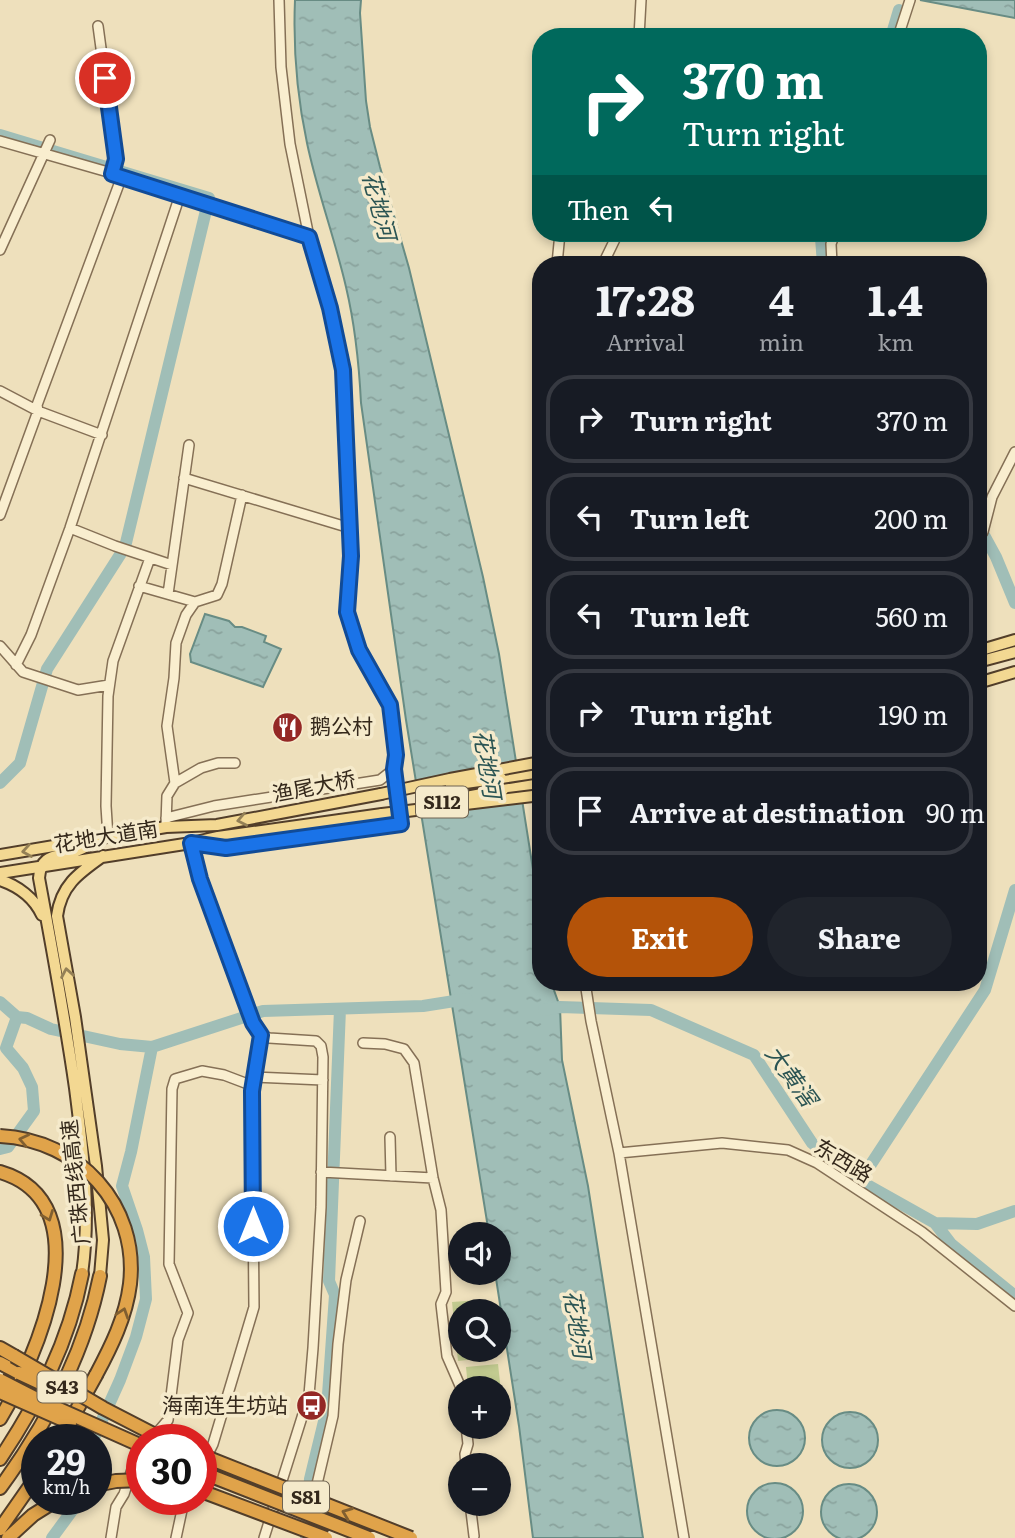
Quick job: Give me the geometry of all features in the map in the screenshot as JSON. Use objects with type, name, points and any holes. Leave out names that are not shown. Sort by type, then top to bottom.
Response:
[{"type":"highway","points":[[0,1136],[41,1144],[61,1152],[80,1165],[109,1195],[124,1224],[131,1259],[129,1293],[114,1339],[69,1424]]},
{"type":"highway","points":[[0,1172],[22,1182],[41,1199],[51,1219],[56,1249],[53,1283],[42,1326],[23,1375],[0,1419]]},
{"type":"highway","name":"广珠西线高速","points":[[0,1459],[28,1414],[55,1362],[69,1324],[82,1274]]},
{"type":"highway","name":"广珠西线高速","points":[[0,1488],[33,1439],[71,1368],[90,1318],[100,1276]]},
{"type":"highway","points":[[0,1348],[134,1424]]},
{"type":"highway","points":[[0,1363],[130,1424]]},
{"type":"highway","points":[[0,1380],[126,1442]]},
{"type":"highway","points":[[0,1392],[126,1444]]},
{"type":"highway","name":"S81","points":[[217,1461],[411,1538]]},
{"type":"highway","name":"S81","points":[[217,1476],[369,1538]]},
{"type":"highway","points":[[217,1497],[327,1538]]},
{"type":"highway","points":[[0,1529],[21,1499]]},
{"type":"highway","points":[[8,1538],[33,1515]]},
{"type":"main road","points":[[987,648],[1015,640]]},
{"type":"main road","points":[[987,660],[1015,652]]},
{"type":"main road","points":[[987,673],[1015,665]]},
{"type":"main road","points":[[987,680],[1015,672]]},
{"type":"main road","points":[[381,794],[532,764]]},
{"type":"main road","name":"S112","points":[[218,831],[382,814],[532,775]]},
{"type":"main road","name":"渔尾大桥","points":[[218,831],[381,794],[502,784]]},
{"type":"main road","name":"S112","points":[[502,784],[532,784]]},
{"type":"main road","points":[[382,814],[532,796]]},
{"type":"main road","name":"花地大道南","points":[[0,855],[104,837],[166,822],[218,831]]},
{"type":"main road","name":"花地大道南","points":[[0,873],[191,843],[218,831]]},
{"type":"main road","points":[[103,856],[97,852],[95,846],[104,837]]},
{"type":"main road","points":[[41,866],[47,859],[76,852],[104,837]]},
{"type":"main road","name":"S43","points":[[69,1018],[57,916],[59,902],[64,890],[78,875],[103,856]]},
{"type":"main road","name":"S43","points":[[41,866],[38,878],[47,929],[69,1018]]},
{"type":"main road","points":[[0,880],[12,884],[38,906],[47,929]]},
{"type":"main road","name":"广珠西线高速","points":[[69,1018],[100,1201],[103,1240],[100,1276]]},
{"type":"main road","name":"广珠西线高速","points":[[75,1052],[86,1199],[82,1274]]},
{"type":"street","points":[[217,1431],[254,1307],[254,1082],[259,1033],[200,879],[191,843],[226,848],[401,824],[390,705],[359,650],[347,612],[351,556],[343,370],[330,308],[309,237],[290,144],[281,67],[279,0]]},
{"type":"street","points":[[639,28],[641,0]]},
{"type":"street","points":[[901,28],[909,3]]},
{"type":"street","points":[[98,26],[116,159],[112,174]]},
{"type":"street","points":[[0,250],[50,140]]},
{"type":"street","points":[[0,141],[122,176],[309,237]]},
{"type":"street","points":[[0,514],[38,411],[37,405],[122,176]]},
{"type":"street","points":[[16,665],[31,635],[70,528],[180,195]]},
{"type":"street","points":[[0,391],[38,411],[102,435]]},
{"type":"street","points":[[167,594],[189,444]]},
{"type":"street","points":[[987,513],[992,497],[1015,452]]},
{"type":"street","points":[[184,478],[350,528]]},
{"type":"street","points":[[139,586],[195,602],[217,595],[222,584],[242,495]]},
{"type":"street","points":[[70,528],[172,565]]},
{"type":"street","points":[[104,837],[109,685],[113,661],[150,558]]},
{"type":"street","points":[[176,783],[167,726],[176,643],[186,615],[195,602]]},
{"type":"street","points":[[0,646],[23,673],[78,690],[109,685]]},
{"type":"street","points":[[235,763],[218,763],[201,768],[176,783],[167,796],[166,822],[214,806],[380,780],[394,769]]},
{"type":"street","points":[[586,991],[619,1153],[684,1538]]},
{"type":"street","points":[[259,1033],[269,1038],[316,1041],[321,1046],[329,1173],[309,1395],[264,1538]]},
{"type":"street","points":[[363,1043],[385,1044],[404,1049],[414,1063],[441,1210],[446,1292],[441,1304],[447,1356],[456,1376]]},
{"type":"street","points":[[165,1424],[168,1420],[178,1340],[188,1313],[169,1264],[172,1089],[175,1079],[202,1071],[254,1082],[323,1080]]},
{"type":"street","points":[[390,1137],[391,1176]]},
{"type":"street","name":"东西路","points":[[619,1153],[722,1143],[788,1150],[817,1163],[922,1231],[1015,1306]]},
{"type":"street","points":[[329,1173],[433,1178]]},
{"type":"street","points":[[312,1538],[317,1484],[333,1416],[346,1280],[360,1221]]},
{"type":"street","points":[[111,1538],[116,1507],[126,1488]]},
{"type":"street","points":[[176,1538],[181,1515]]},
{"type":"street","points":[[472,1516],[474,1536]]},
{"type":"green space","points":[[498,1364],[499,1376],[467,1376],[466,1367]]},
{"type":"water","name":"花地河","points":[[295,0],[361,0],[366,101],[370,127],[409,268],[499,654],[532,863],[532,991],[554,991],[560,1007],[562,1060],[588,1186],[643,1538],[533,1538],[509,1362],[511,1299],[499,1299],[497,1285],[511,1285],[511,1222],[487,1222],[406,720],[361,403],[352,316],[342,269],[311,161],[296,72]]},
{"type":"water","points":[[920,0],[1015,0],[1015,18]]},
{"type":"water","points":[[205,614],[266,636],[264,642],[281,649],[263,687],[191,662],[190,654]]},
{"type":"water","points":[[771,1410],[783,1410],[797,1418],[805,1432],[803,1449],[797,1458],[783,1466],[771,1466],[754,1454],[749,1444],[749,1432],[761,1415]]},
{"type":"water","points":[[844,1412],[856,1412],[870,1420],[878,1434],[876,1451],[870,1460],[856,1468],[844,1468],[827,1456],[822,1446],[822,1434],[834,1417]]},
{"type":"water","points":[[770,1483],[780,1483],[795,1491],[801,1500],[801,1522],[795,1531],[780,1539],[770,1539],[752,1527],[747,1516],[747,1506],[759,1488]]},
{"type":"water","points":[[838,1486],[860,1486],[869,1492],[876,1507],[875,1523],[869,1532],[860,1538],[838,1538],[829,1532],[823,1523],[823,1501],[829,1492]]},
{"type":"waterway","points":[[894,28],[899,10]]},
{"type":"waterway","points":[[0,135],[209,198],[125,547],[47,669],[20,763],[0,783]]},
{"type":"waterway","points":[[821,242],[822,256]]},
{"type":"waterway","points":[[987,540],[1015,603]]},
{"type":"waterway","points":[[987,983],[1015,890]]},
{"type":"waterway","points":[[860,1181],[984,991]]},
{"type":"waterway","points":[[0,1002],[17,1017],[27,1018],[51,1029],[120,1044],[152,1047],[263,1011],[423,1006],[467,999]]},
{"type":"waterway","name":"大黄滘","points":[[544,1010],[560,1007],[651,1010],[754,1055],[812,1143],[853,1177],[935,1223],[977,1224],[1015,1211]]},
{"type":"waterway","points":[[306,1538],[310,1479],[327,1409],[335,1295],[329,1281],[340,1009]]},
{"type":"waterway","points":[[0,1149],[8,1147],[34,1111],[32,1087],[23,1068],[6,1048],[17,1017]]},
{"type":"waterway","points":[[100,1424],[136,1337],[146,1299],[144,1257],[122,1186],[152,1047]]},
{"type":"waterway","points":[[935,1223],[951,1244],[1015,1296]]},
{"type":"waterway","points":[[52,1538],[69,1515]]},
{"type":"place","name":"鹅公村","points":[[287,727]]},
{"type":"place","name":"海南连生坊站","points":[[311,1406]]},
{"type":"route","points":[[105,78],[116,159],[112,174],[309,237],[330,308],[343,370],[351,556],[347,612],[359,650],[390,705],[401,824],[226,848],[191,843],[200,879],[253,1023],[261,1035],[252,1091],[253,1226]]}]
